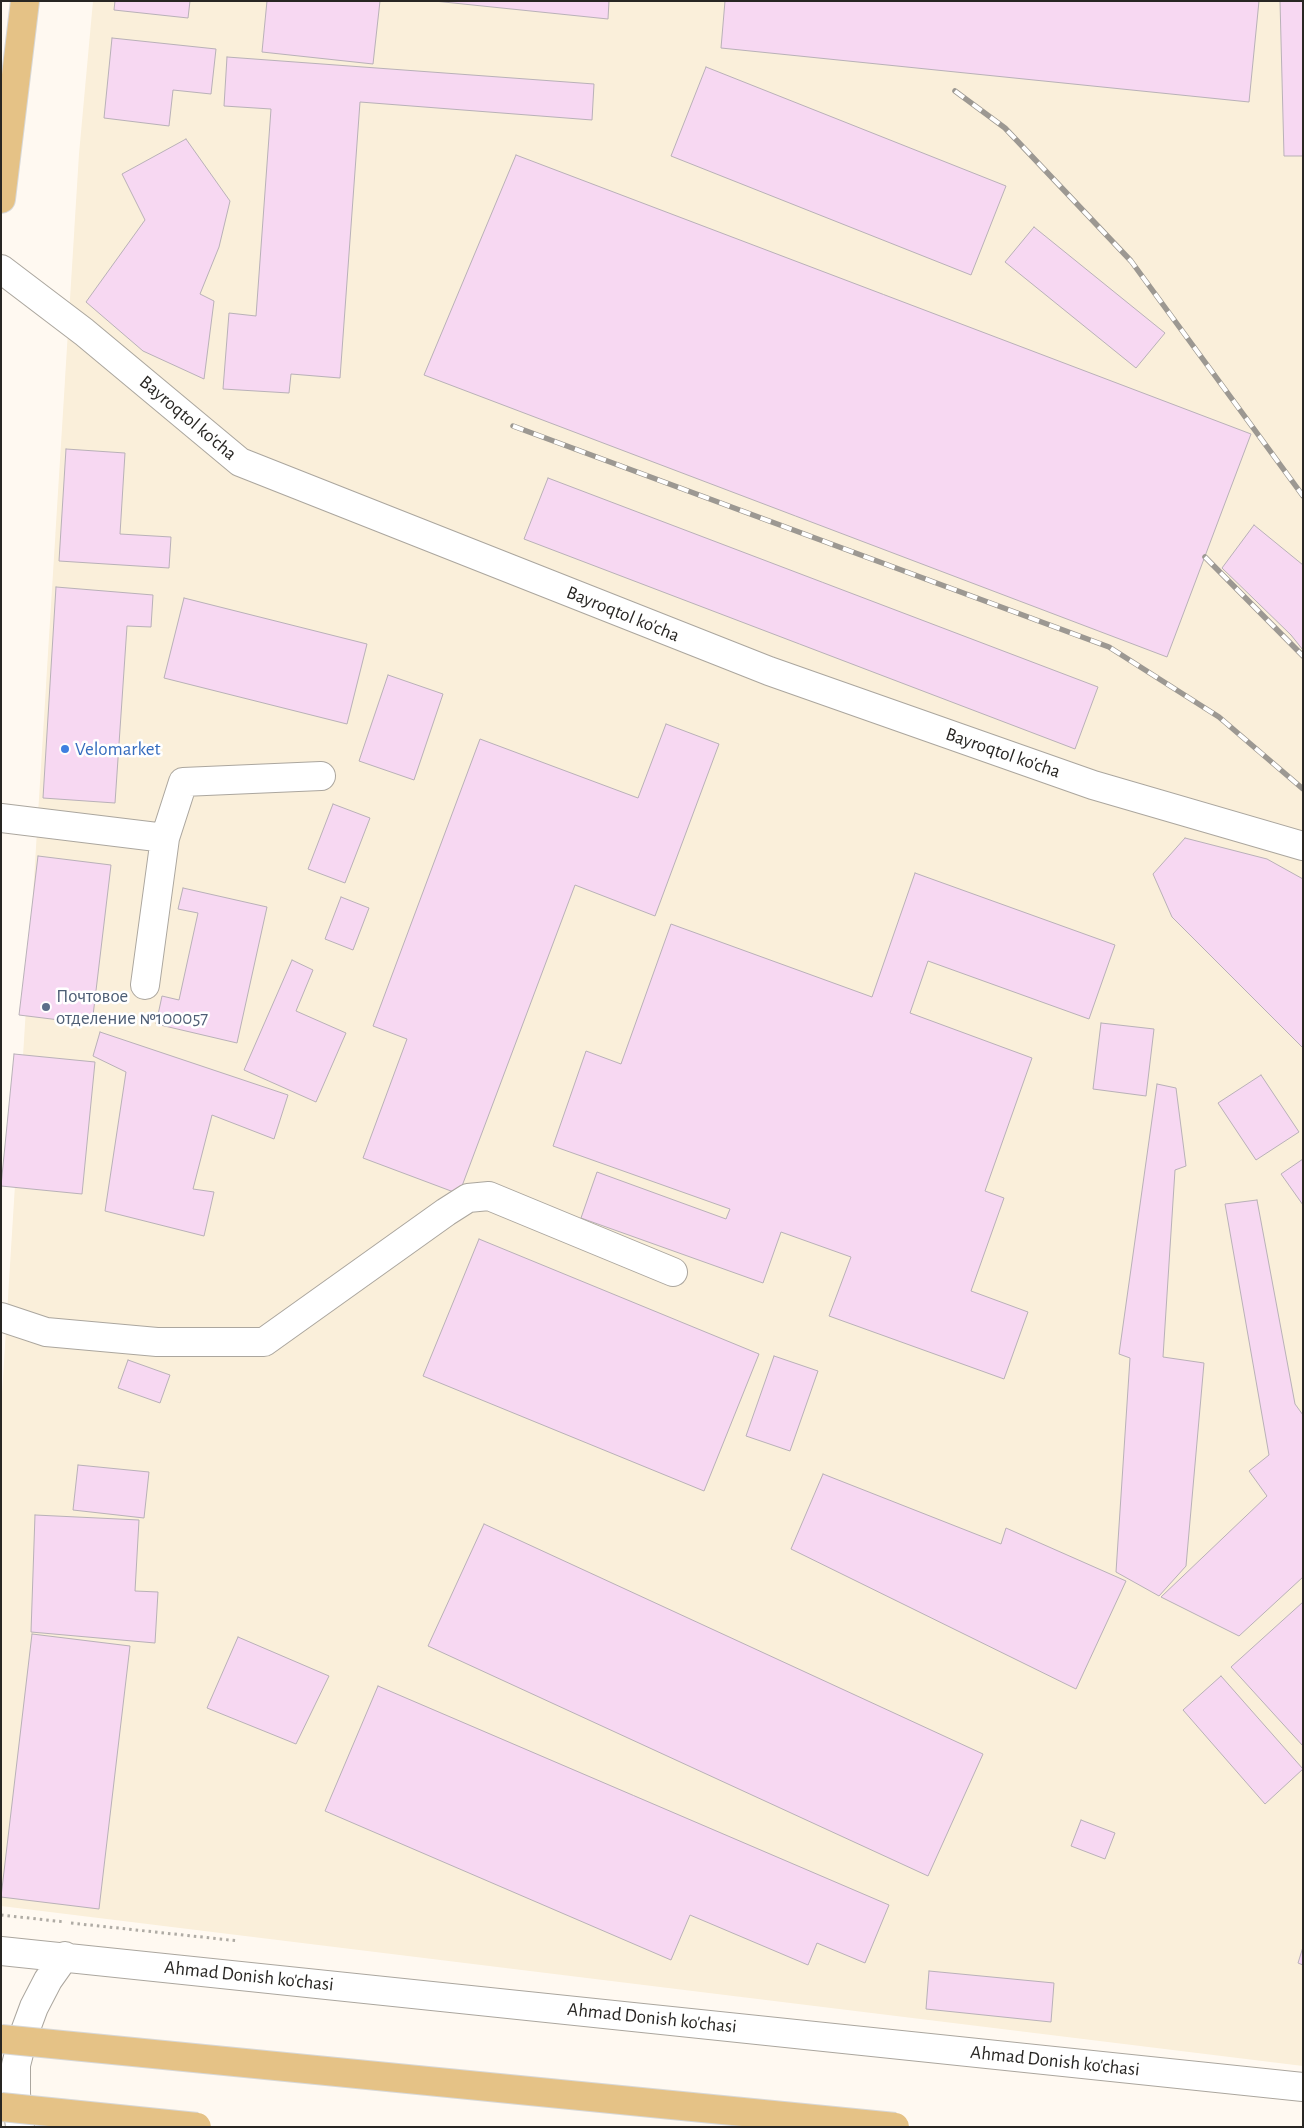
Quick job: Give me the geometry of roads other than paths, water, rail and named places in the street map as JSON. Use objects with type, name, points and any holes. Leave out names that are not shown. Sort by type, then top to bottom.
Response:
[{"type":"main road","points":[[1,200],[25,1]]},
{"type":"main road","points":[[1,2039],[895,2127]]},
{"type":"main road","points":[[1,2107],[197,2127]]},
{"type":"street","name":"Bayroqtol ko'cha","points":[[1,269],[84,332],[240,462],[769,671],[1093,785],[1303,846]]},
{"type":"street","points":[[145,985],[165,838],[183,782],[321,776]]},
{"type":"street","points":[[1,818],[165,838]]},
{"type":"street","points":[[1,1317],[46,1332],[156,1342],[264,1342],[446,1212],[468,1198],[489,1196],[673,1272]]},
{"type":"street","name":"Ahmad Donish ko'chasi","points":[[1,1951],[65,1956],[1303,2087]]},
{"type":"street","points":[[20,2127],[16,2094],[16,2065],[24,2034],[34,2007],[48,1980],[65,1956]]},
{"type":"railway","points":[[955,91],[1005,128],[1131,261],[1303,496]]},
{"type":"railway","points":[[513,426],[1109,647],[1219,717],[1303,789]]},
{"type":"railway","points":[[1205,557],[1303,656]]},
{"type":"place","name":"Velomarket","points":[[65,749]]},
{"type":"place","name":"Почтовое отделение №100057","points":[[46,1007]]}]
